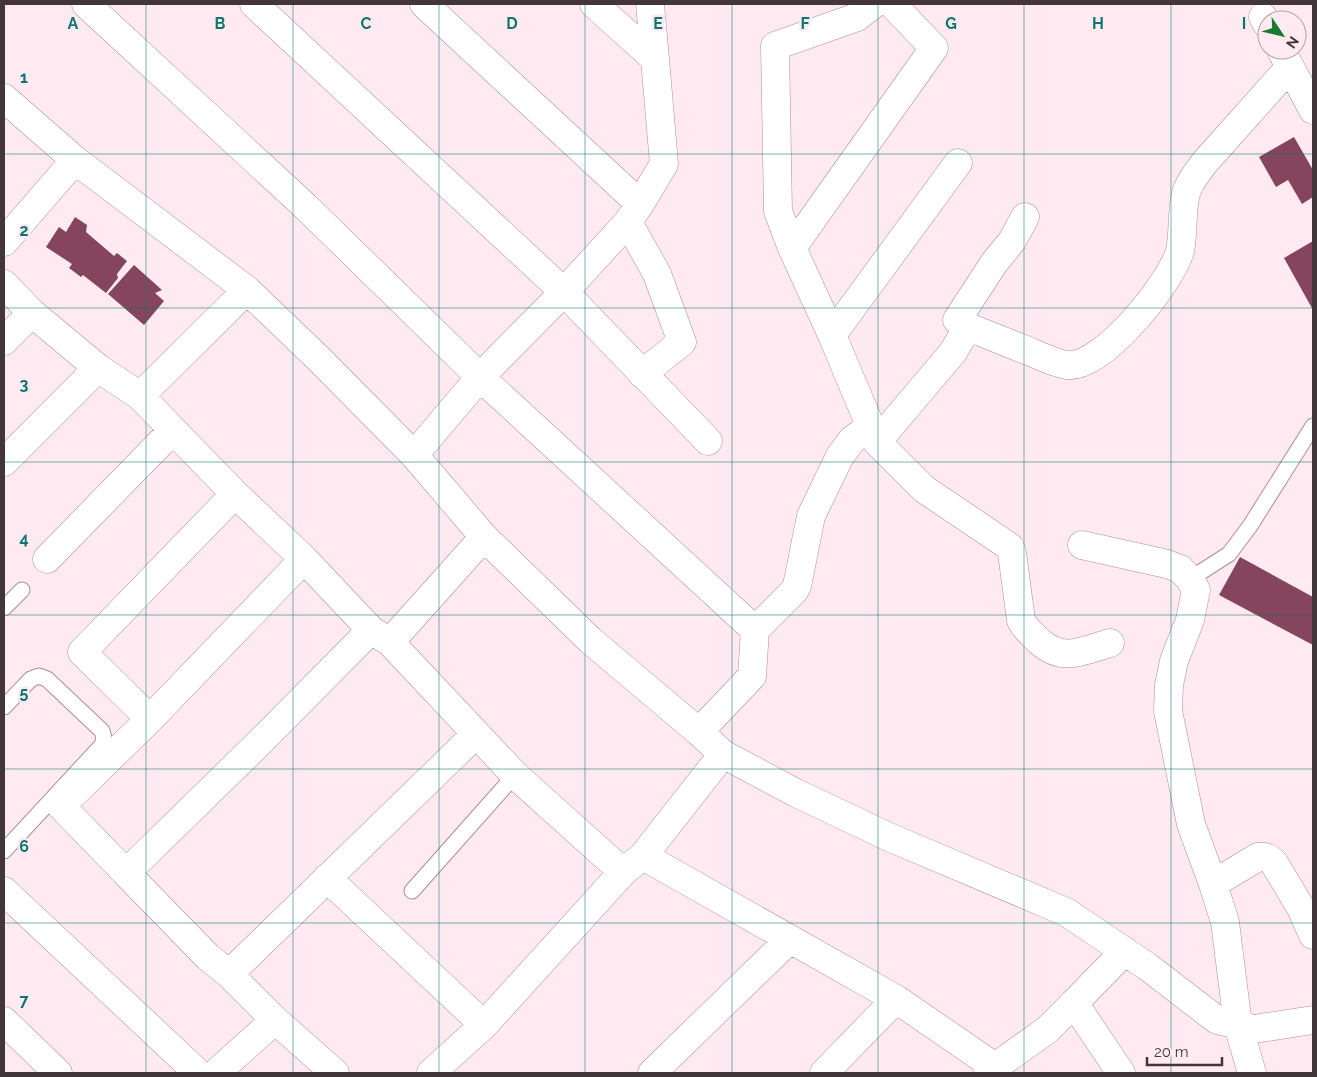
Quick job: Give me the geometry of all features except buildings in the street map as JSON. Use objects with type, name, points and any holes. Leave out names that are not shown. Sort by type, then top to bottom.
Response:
[{"type":"street","points":[[86,4],[133,45],[306,207],[480,377],[755,630]]},
{"type":"street","points":[[254,4],[564,292],[708,441]]},
{"type":"street","points":[[424,4],[634,213],[682,342],[642,374]]},
{"type":"street","points":[[594,4],[655,59]]},
{"type":"street","points":[[414,455],[480,377],[564,292],[634,213],[664,164],[650,4]]},
{"type":"street","points":[[874,4],[857,17],[775,46],[778,211],[792,248],[832,335],[874,434],[924,488],[1010,547],[1021,620],[1025,628],[1046,648],[1067,655],[1110,644]]},
{"type":"street","points":[[792,248],[934,48],[892,4]]},
{"type":"street","points":[[1025,217],[1012,241],[994,263],[957,320],[968,327],[1048,359],[1068,365],[1083,362],[1111,343],[1144,311],[1171,272],[1180,250],[1186,192],[1194,176],[1285,60]]},
{"type":"street","points":[[1287,60],[1313,110]]},
{"type":"street","points":[[4,98],[75,160],[246,290],[318,358],[414,455],[484,537],[590,640],[723,754],[796,793],[890,837],[1066,912],[1148,967],[1217,1020],[1254,1028],[1313,1020]]},
{"type":"street","points":[[4,242],[75,160]]},
{"type":"street","points":[[832,335],[958,163]]},
{"type":"street","points":[[4,284],[32,313],[98,368],[140,396],[235,494],[380,636],[515,776],[633,864],[790,939],[896,999],[991,1070],[1047,1030],[1125,952]]},
{"type":"street","points":[[140,396],[246,290]]},
{"type":"street","points":[[4,341],[32,313]]},
{"type":"street","points":[[699,732],[752,676],[755,630],[797,586],[811,516],[840,456],[852,440],[874,434],[953,352],[968,327]]},
{"type":"street","points":[[4,462],[98,368]]},
{"type":"street","points":[[47,559],[173,430]]},
{"type":"street","points":[[150,719],[82,652],[235,494]]},
{"type":"street","points":[[126,873],[263,739],[380,636],[484,537]]},
{"type":"street","points":[[1082,545],[1167,564],[1180,569],[1190,579],[1196,590],[1190,620],[1174,661],[1169,684],[1168,711],[1191,824],[1225,922],[1238,1025],[1252,1073]]},
{"type":"street","points":[[304,560],[150,719],[61,806],[208,957],[229,974],[275,1020],[335,1073]]},
{"type":"street","points":[[229,974],[476,734]]},
{"type":"street","points":[[431,1073],[484,1025],[633,864],[723,754]]},
{"type":"street","points":[[1213,884],[1258,858],[1264,856],[1269,858],[1274,863],[1301,908],[1313,935]]},
{"type":"street","points":[[327,878],[484,1025]]},
{"type":"street","points":[[4,891],[198,1073]]},
{"type":"street","points":[[652,1073],[790,939]]},
{"type":"street","points":[[824,1073],[896,999]]},
{"type":"street","points":[[1074,1003],[1121,1073]]},
{"type":"street","points":[[216,1073],[275,1020]]},
{"type":"street","points":[[4,1021],[58,1073]]},
{"type":"lane","points":[[1190,579],[1229,554],[1250,526],[1313,426]]},
{"type":"lane","points":[[4,608],[22,590]]},
{"type":"lane","points":[[4,707],[31,679],[39,676],[47,679],[95,724],[102,731],[104,738],[102,745],[4,851]]},
{"type":"lane","points":[[412,891],[515,776]]}]
